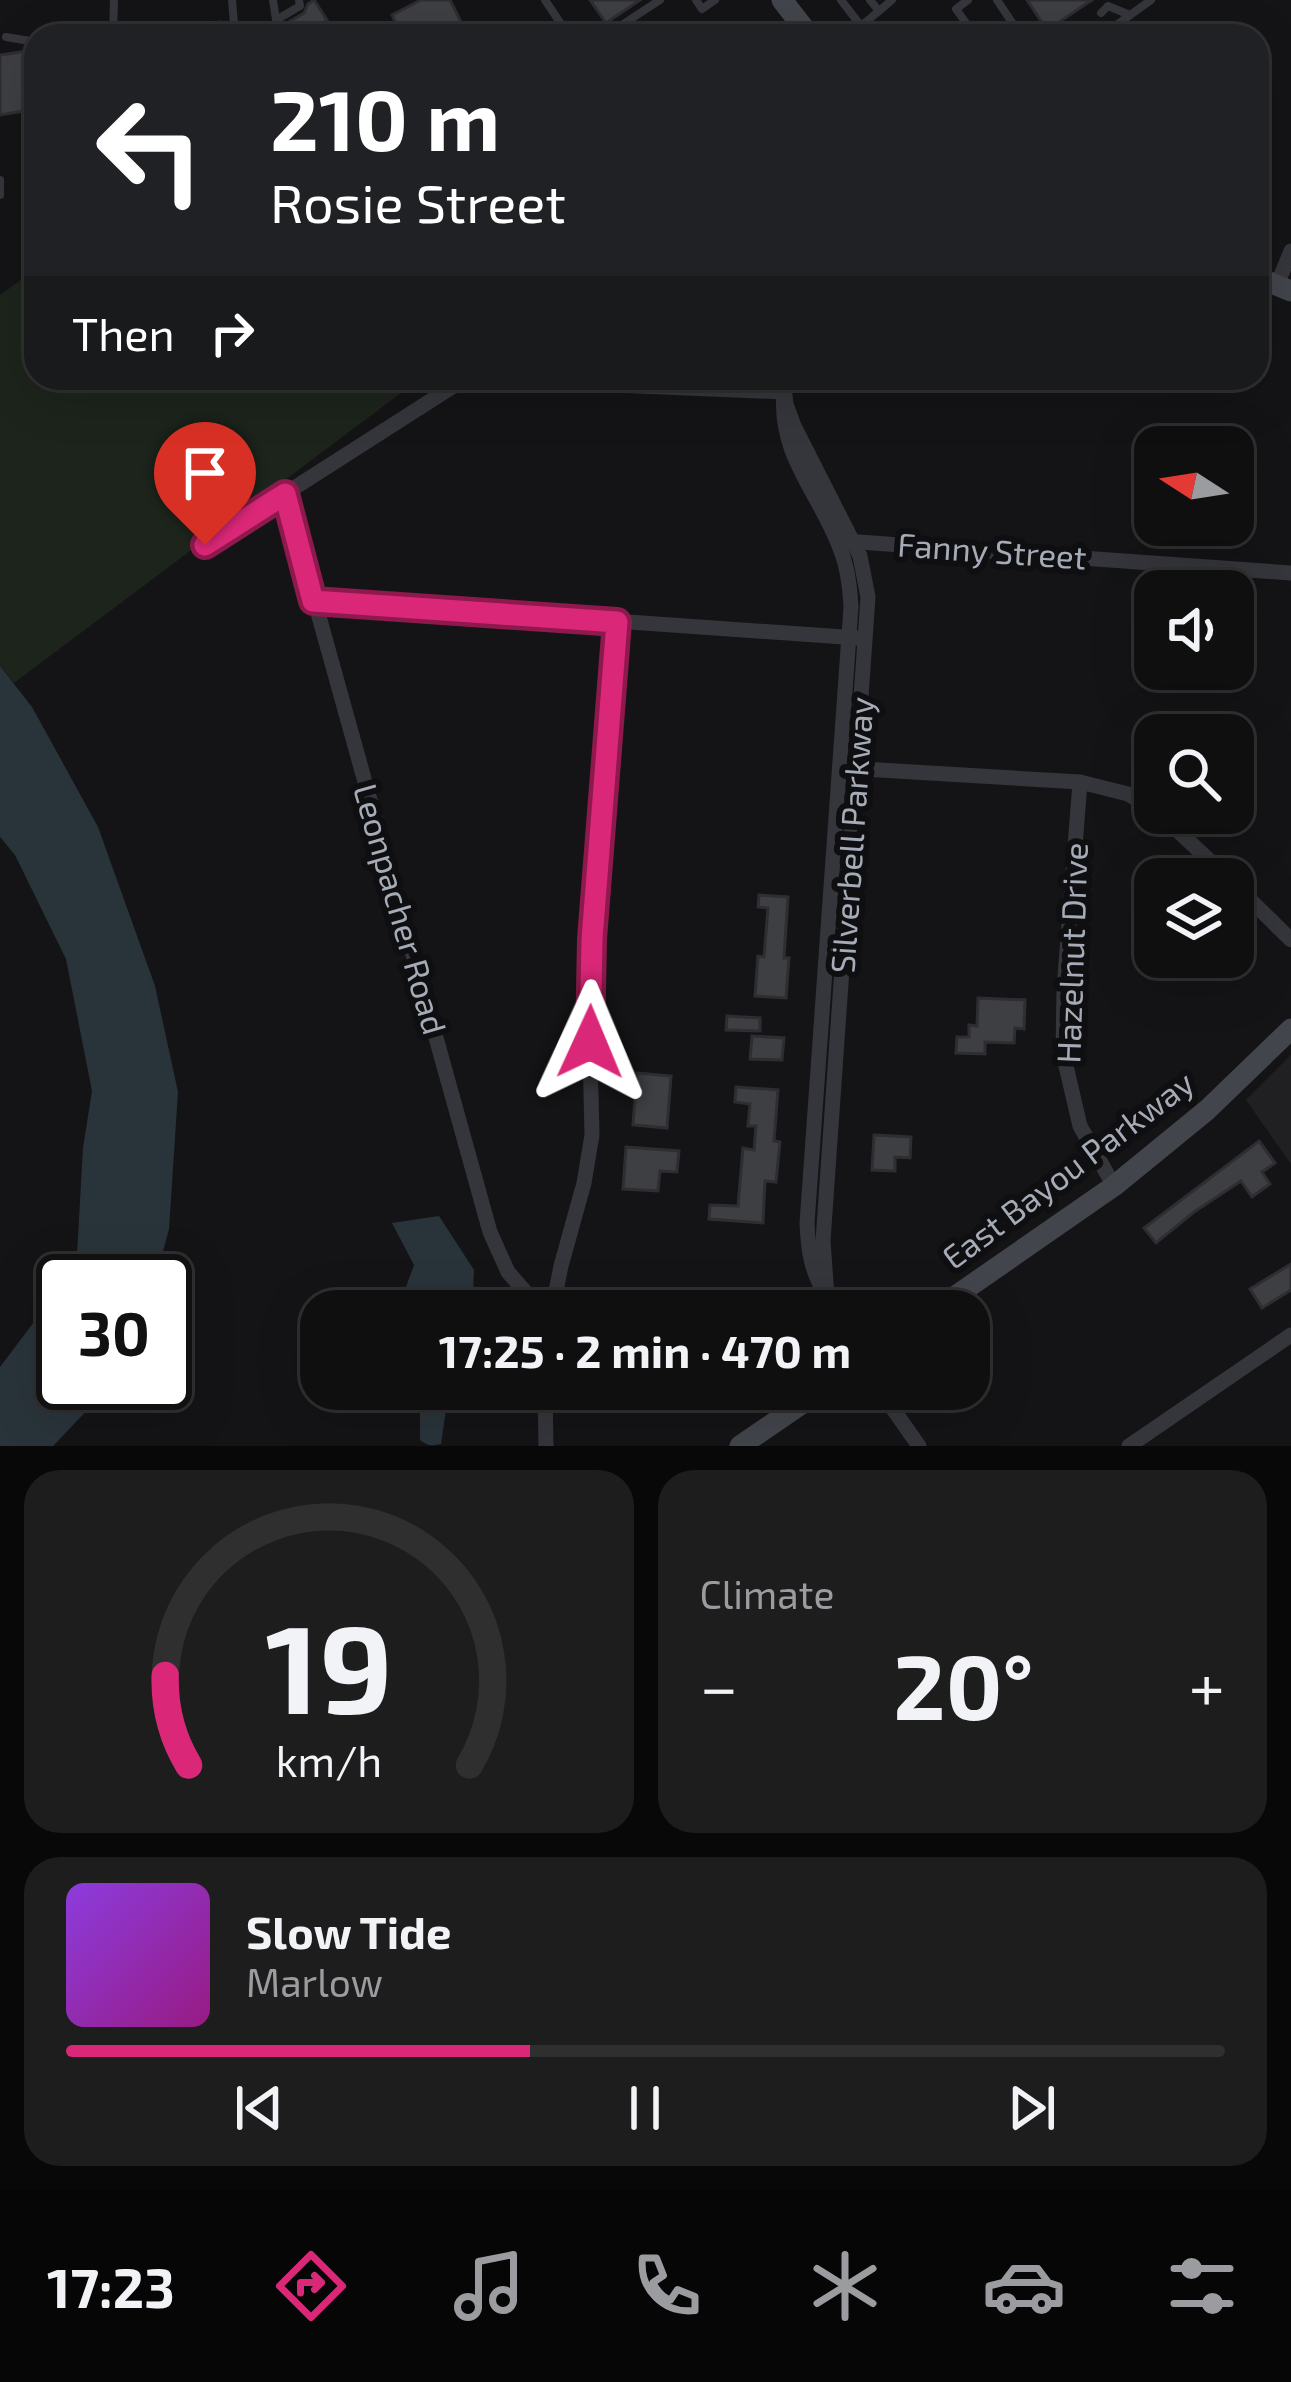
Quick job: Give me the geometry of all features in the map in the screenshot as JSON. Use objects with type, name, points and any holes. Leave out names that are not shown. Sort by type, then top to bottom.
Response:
[{"type":"street","points":[[782,0],[801,24]]},
{"type":"street","points":[[1275,284],[1291,251]]},
{"type":"street","points":[[205,545],[447,390]]},
{"type":"street","name":"Silverbell Parkway","points":[[785,390],[845,541],[867,578],[849,768],[824,1241],[829,1290]]},
{"type":"street","name":"Leonpacher Road","points":[[285,494],[490,1232],[508,1272],[524,1290]]},
{"type":"street","name":"Fanny Street","points":[[845,541],[1291,573]]},
{"type":"street","points":[[313,601],[858,638]]},
{"type":"street","points":[[556,1290],[592,1135],[592,939],[617,622]]},
{"type":"street","points":[[849,768],[1080,782],[1134,797]]},
{"type":"street","name":"Hazelnut Drive","points":[[1080,782],[1063,1053],[1080,1126],[1114,1186]]},
{"type":"street","points":[[1181,834],[1206,858]]},
{"type":"street","points":[[1254,904],[1291,940]]},
{"type":"street","name":"East Bayou Parkway","points":[[964,1290],[1114,1186],[1207,1110],[1291,1029]]},
{"type":"street","points":[[1130,1446],[1291,1335]]},
{"type":"street","points":[[545,1410],[546,1446]]},
{"type":"street","points":[[740,1446],[792,1410]]},
{"type":"street","points":[[894,1410],[919,1446]]},
{"type":"lane","points":[[274,0],[276,20],[300,6],[299,0]]},
{"type":"lane","points":[[623,24],[660,0]]},
{"type":"lane","points":[[696,0],[702,9],[715,0]]},
{"type":"lane","points":[[841,0],[859,24]]},
{"type":"lane","points":[[870,0],[878,10]]},
{"type":"lane","points":[[863,24],[892,0]]},
{"type":"lane","points":[[964,24],[956,9],[968,0]]},
{"type":"lane","points":[[1118,24],[1151,0]]},
{"type":"lane","points":[[1101,13],[1108,6],[1130,15]]},
{"type":"lane","points":[[6,38],[24,40]]},
{"type":"lane","points":[[0,180],[0,195]]},
{"type":"shaded area","points":[[24,278],[24,390],[405,390],[14,683],[0,666],[0,295]]},
{"type":"shaded area","points":[[0,666],[32,707],[98,827],[155,986],[178,1092],[169,1229],[162,1254],[77,1254],[83,1148],[92,1091],[66,959],[15,855],[0,837]]},
{"type":"shaded area","points":[[1291,1055],[1291,1164],[1246,1100]]},
{"type":"shaded area","points":[[439,1216],[474,1270],[473,1290],[407,1290],[414,1265],[392,1223]]},
{"type":"shaded area","points":[[36,1319],[36,1410],[87,1410],[53,1446],[0,1446],[0,1367]]},
{"type":"shaded area","points":[[420,1410],[446,1410],[441,1444],[420,1440]]},
{"type":"building","points":[[314,0],[327,20],[285,24],[304,13]]},
{"type":"building","points":[[421,0],[450,0],[462,24],[396,24],[392,15]]},
{"type":"building","points":[[590,0],[640,0],[606,23]]},
{"type":"building","points":[[1027,0],[1092,0],[1056,24],[1043,24]]},
{"type":"building","points":[[24,52],[24,111],[0,115],[0,55]]},
{"type":"building","points":[[759,895],[788,897],[786,998],[755,996],[768,908],[758,907]]},
{"type":"building","points":[[978,998],[1025,1000],[1024,1029],[1015,1028],[1014,1043],[985,1042],[985,1054],[956,1053],[957,1037],[969,1037],[969,1025],[977,1026]]},
{"type":"building","points":[[727,1016],[760,1018],[760,1031],[726,1030]]},
{"type":"building","points":[[752,1036],[784,1038],[782,1060],[750,1059]]},
{"type":"building","points":[[637,1073],[671,1076],[667,1128],[633,1125]]},
{"type":"building","points":[[736,1087],[778,1090],[776,1182],[765,1181],[763,1223],[709,1219],[710,1205],[738,1206],[743,1148],[754,1150],[756,1126],[748,1126],[750,1104],[735,1102]]},
{"type":"building","points":[[874,1135],[911,1137],[910,1158],[895,1157],[895,1171],[872,1170]]},
{"type":"building","points":[[1259,1141],[1275,1163],[1262,1172],[1270,1184],[1252,1197],[1241,1181],[1156,1243],[1144,1228]]},
{"type":"building","points":[[626,1147],[679,1151],[677,1172],[660,1171],[658,1191],[623,1189]]},
{"type":"building","points":[[1291,1264],[1291,1290],[1262,1308],[1250,1289]]},
{"type":"route","points":[[205,545],[285,494],[313,601],[617,622],[597,859],[590,1042]]}]
